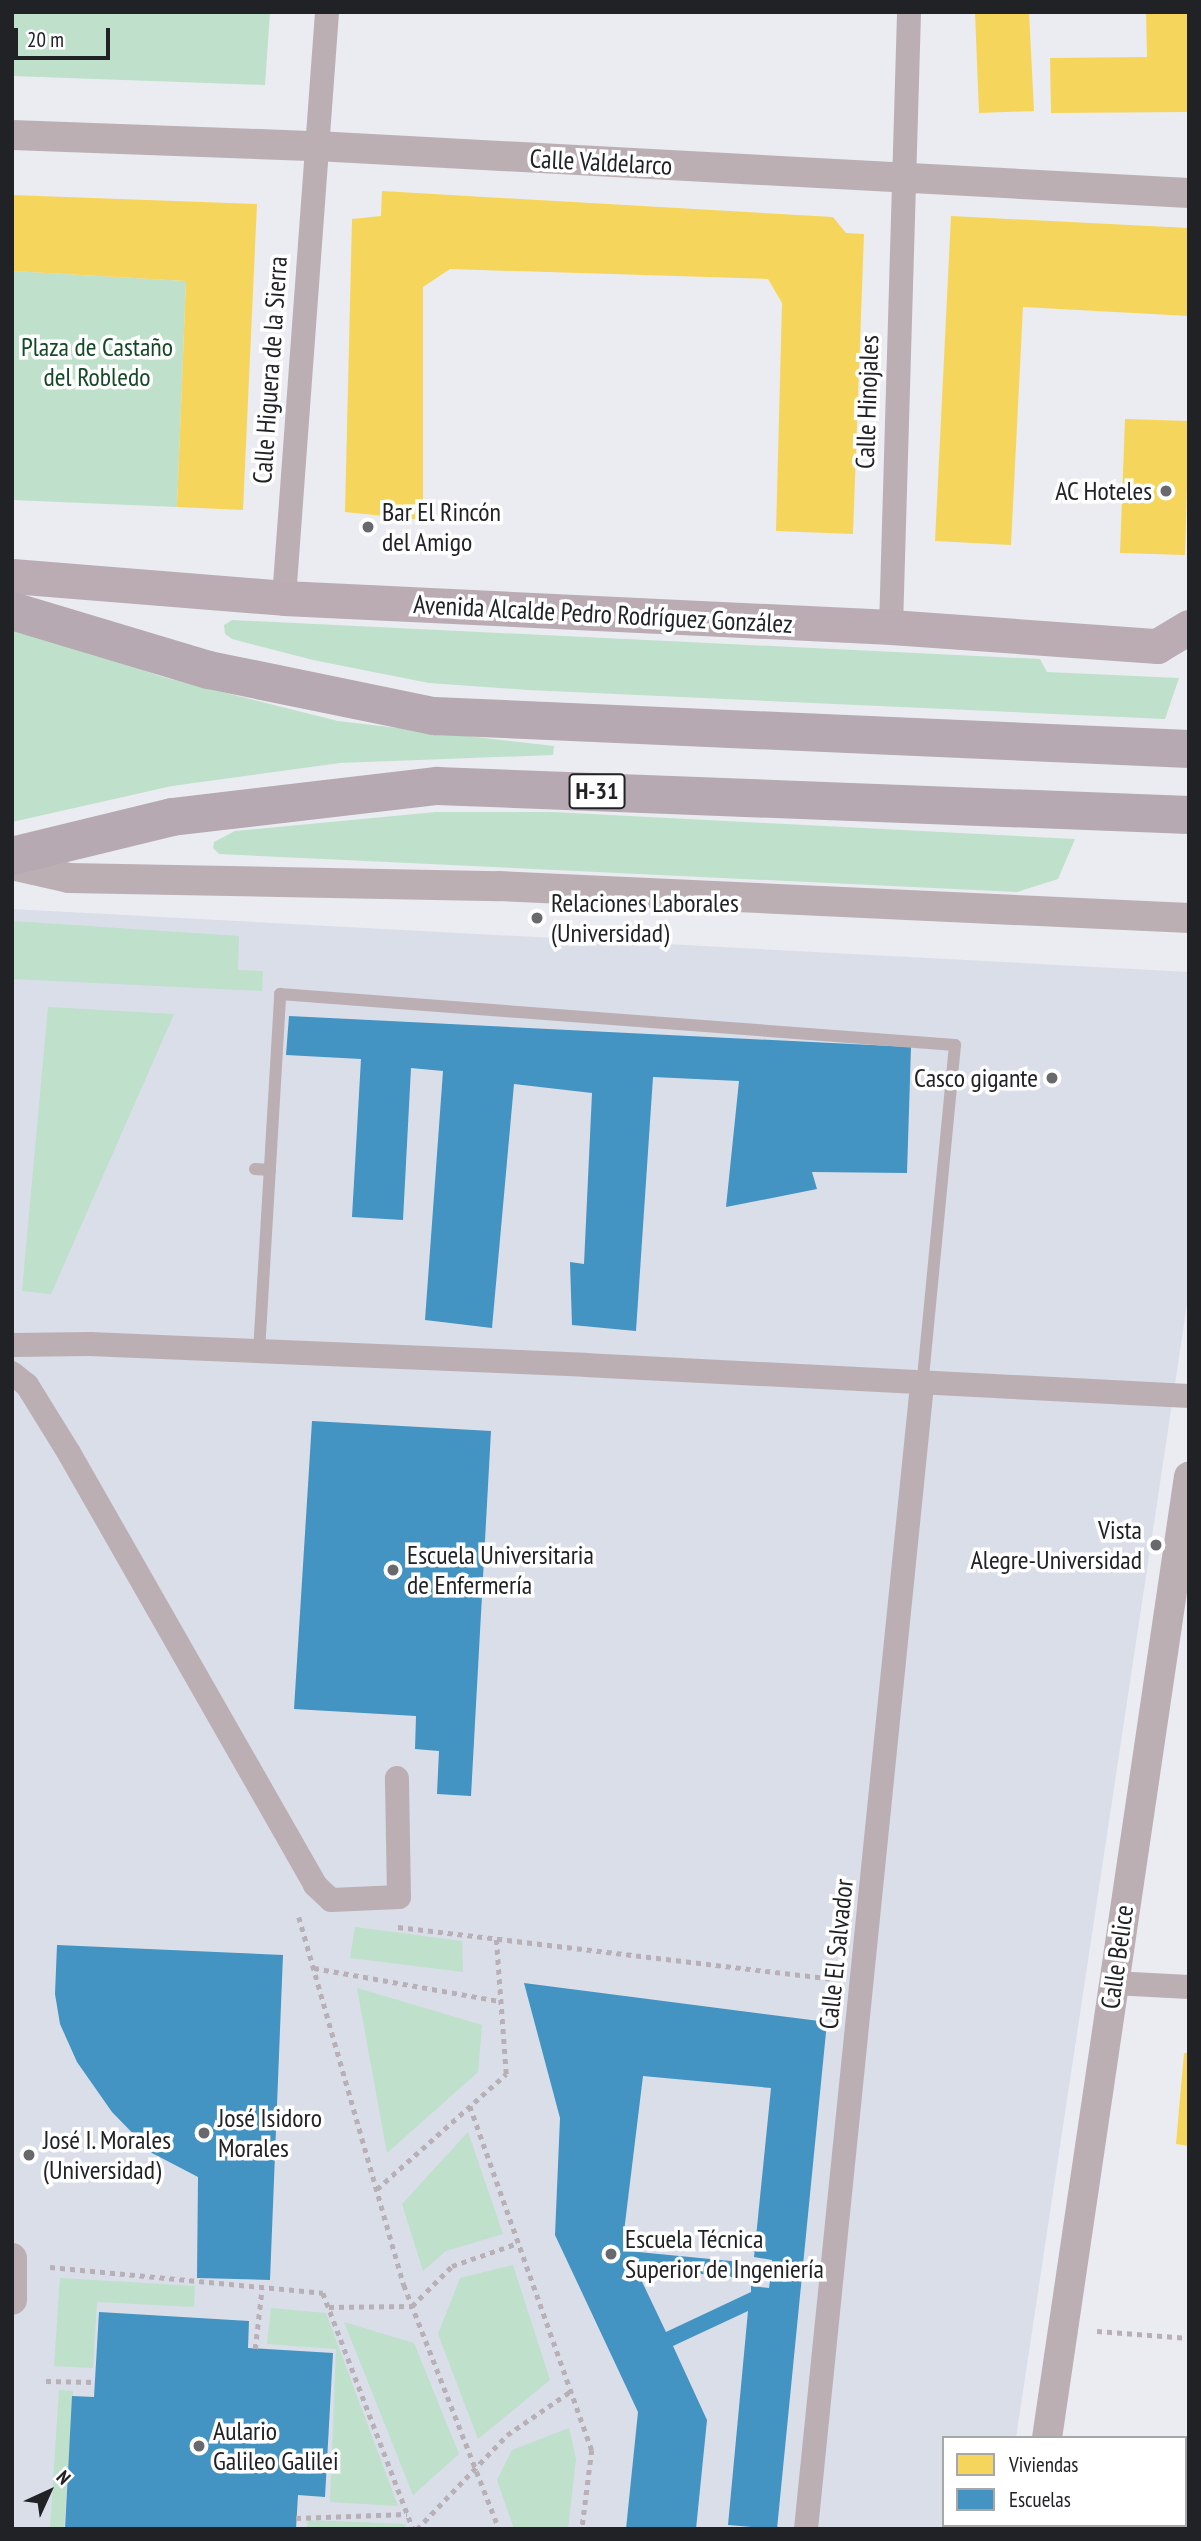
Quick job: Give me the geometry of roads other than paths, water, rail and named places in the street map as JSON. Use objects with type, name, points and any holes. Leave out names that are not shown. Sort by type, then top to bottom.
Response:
[{"type":"highway","points":[[12,611],[209,670],[434,716],[1189,750]]},
{"type":"highway","name":"H-31","points":[[12,856],[172,817],[437,786],[1189,815]]},
{"type":"main road","name":"Avenida Alcalde Pedro Rodríguez González","points":[[12,576],[284,598],[891,627],[1157,646],[1189,627]]},
{"type":"street","name":"Calle Higuera de la Sierra","points":[[284,598],[327,12]]},
{"type":"street","name":"Calle Hinojales","points":[[891,627],[909,12]]},
{"type":"street","name":"Calle Valdelarco","points":[[12,135],[316,146],[1189,194]]},
{"type":"street","points":[[12,865],[69,878],[499,886],[1189,918]]},
{"type":"street","points":[[12,1345],[585,1365],[922,1385],[1189,1396]]},
{"type":"street","points":[[12,1373],[27,1385],[69,1453],[315,1885],[331,1900],[399,1897],[397,1778]]},
{"type":"street","name":"Calle El Salvador","points":[[806,2529],[922,1385]]},
{"type":"street","name":"Calle Belice","points":[[1047,2436],[1189,1476]]},
{"type":"street","points":[[1114,1983],[1189,1987]]},
{"type":"street","points":[[12,2258],[12,2300]]},
{"type":"lane","points":[[259,1352],[280,994],[955,1045],[922,1385]]},
{"type":"lane","points":[[255,1169],[270,1170]]},
{"type":"place","name":"AC Hoteles","points":[[1166,491]]},
{"type":"place","name":"Bar El Rincón del Amigo","points":[[368,527]]},
{"type":"place","name":"Relaciones Laborales (Universidad)","points":[[537,918]]},
{"type":"place","name":"Casco gigante","points":[[1052,1078]]},
{"type":"place","name":"Vista Alegre-Universidad","points":[[1156,1545]]},
{"type":"place","name":"Escuela Universitaria de Enfermería","points":[[393,1570]]},
{"type":"place","name":"José Isidoro Morales","points":[[204,2133]]},
{"type":"place","name":"José I. Morales (Universidad)","points":[[29,2155]]},
{"type":"place","name":"Escuela Técnica Superior de Ingeniería","points":[[611,2254]]},
{"type":"place","name":"Aulario Galileo Galilei","points":[[199,2446]]},
{"type":"park label","name":"Plaza de Castaño del Robledo","points":[[97,362]]}]
